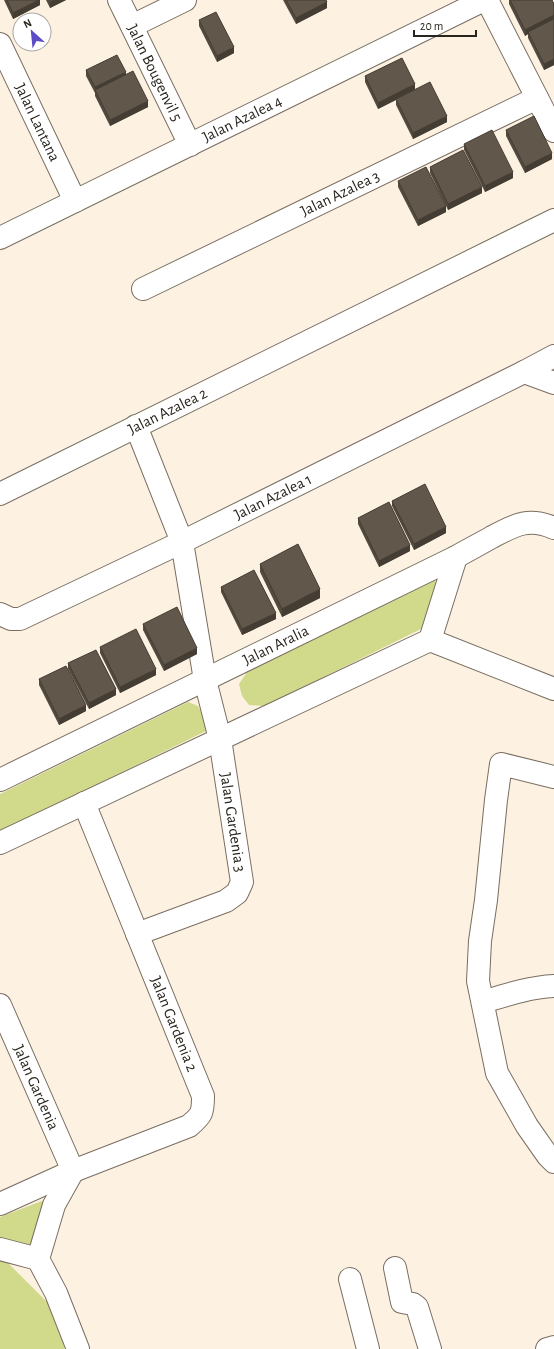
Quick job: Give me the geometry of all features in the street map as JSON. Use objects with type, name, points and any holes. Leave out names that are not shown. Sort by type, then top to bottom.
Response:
[{"type":"street","name":"Jalan Bougenvil 5","points":[[119,0],[190,145]]},
{"type":"street","points":[[132,26],[186,0]]},
{"type":"street","points":[[486,0],[554,131]]},
{"type":"street","name":"Jalan Azalea 4","points":[[0,238],[486,0]]},
{"type":"street","name":"Jalan Lantana","points":[[0,44],[75,201]]},
{"type":"street","name":"Jalan Azalea 3","points":[[143,289],[537,98]]},
{"type":"street","name":"Jalan Azalea 2","points":[[0,494],[554,220]]},
{"type":"street","name":"Jalan Azalea 1","points":[[10,616],[182,542],[554,356]]},
{"type":"street","points":[[524,372],[554,383]]},
{"type":"street","points":[[136,426],[182,542],[204,680],[220,739]]},
{"type":"street","name":"Jalan Aralia","points":[[0,780],[456,556],[515,525],[530,523],[545,524],[554,528]]},
{"type":"street","points":[[430,640],[456,556]]},
{"type":"street","points":[[0,843],[430,640],[554,689]]},
{"type":"street","name":"Jalan Gardenia 3","points":[[137,934],[226,901],[237,893],[240,887],[242,882],[220,739]]},
{"type":"street","points":[[554,777],[501,764],[480,941],[478,981],[498,1073],[527,1126],[548,1156],[554,1162]]},
{"type":"street","name":"Jalan Gardenia 2","points":[[0,1204],[73,1170],[189,1126],[203,1111],[203,1096],[84,803]]},
{"type":"street","points":[[483,1002],[541,986],[554,986]]},
{"type":"street","name":"Jalan Gardenia","points":[[0,1005],[73,1170]]},
{"type":"street","points":[[73,1170],[54,1205],[38,1259],[56,1293],[78,1349]]},
{"type":"street","points":[[0,1249],[38,1259]]},
{"type":"street","points":[[396,1268],[402,1302],[413,1304],[417,1307],[430,1349]]},
{"type":"street","points":[[350,1279],[368,1349]]},
{"type":"street","points":[[547,1349],[554,1347]]},
{"type":"green space","points":[[433,580],[439,584],[421,629],[265,706],[249,705],[242,696],[239,684],[247,672]]},
{"type":"green space","points":[[188,702],[198,706],[206,721],[206,731],[0,832],[0,794]]},
{"type":"green space","points":[[47,1199],[49,1206],[28,1253],[0,1245],[0,1217]]},
{"type":"green space","points":[[0,1260],[7,1262],[50,1305],[65,1349],[0,1349]]},
{"type":"building","points":[[7,0],[39,0],[15,12],[13,12]]},
{"type":"building","points":[[286,0],[326,0],[327,2],[296,18]]},
{"type":"building","points":[[510,0],[552,0],[554,4],[554,15],[525,30]]},
{"type":"building","points":[[216,12],[234,47],[217,56],[199,20]]},
{"type":"building","points":[[554,19],[554,59],[544,64],[528,32]]},
{"type":"building","points":[[117,55],[126,72],[95,87],[86,70]]},
{"type":"building","points":[[402,58],[415,84],[378,103],[365,76]]},
{"type":"building","points":[[133,71],[148,101],[110,120],[95,90]]},
{"type":"building","points":[[430,82],[447,116],[413,133],[396,99]]},
{"type":"building","points":[[534,116],[552,153],[525,167],[506,130]]},
{"type":"building","points":[[492,130],[513,172],[485,186],[464,144]]},
{"type":"building","points":[[463,150],[482,187],[448,204],[430,167]]},
{"type":"building","points":[[426,167],[446,206],[418,220],[398,181]]},
{"type":"building","points":[[425,484],[446,527],[414,544],[392,501]]},
{"type":"building","points":[[389,502],[410,545],[379,561],[358,518]]},
{"type":"building","points":[[298,544],[320,589],[282,609],[260,564]]},
{"type":"building","points":[[254,570],[276,613],[242,629],[221,587]]},
{"type":"building","points":[[177,607],[197,648],[164,665],[143,624]]},
{"type":"building","points":[[136,629],[156,669],[120,687],[100,647]]},
{"type":"building","points":[[96,650],[116,689],[89,703],[68,663]]},
{"type":"building","points":[[66,666],[86,705],[59,719],[39,679]]}]
